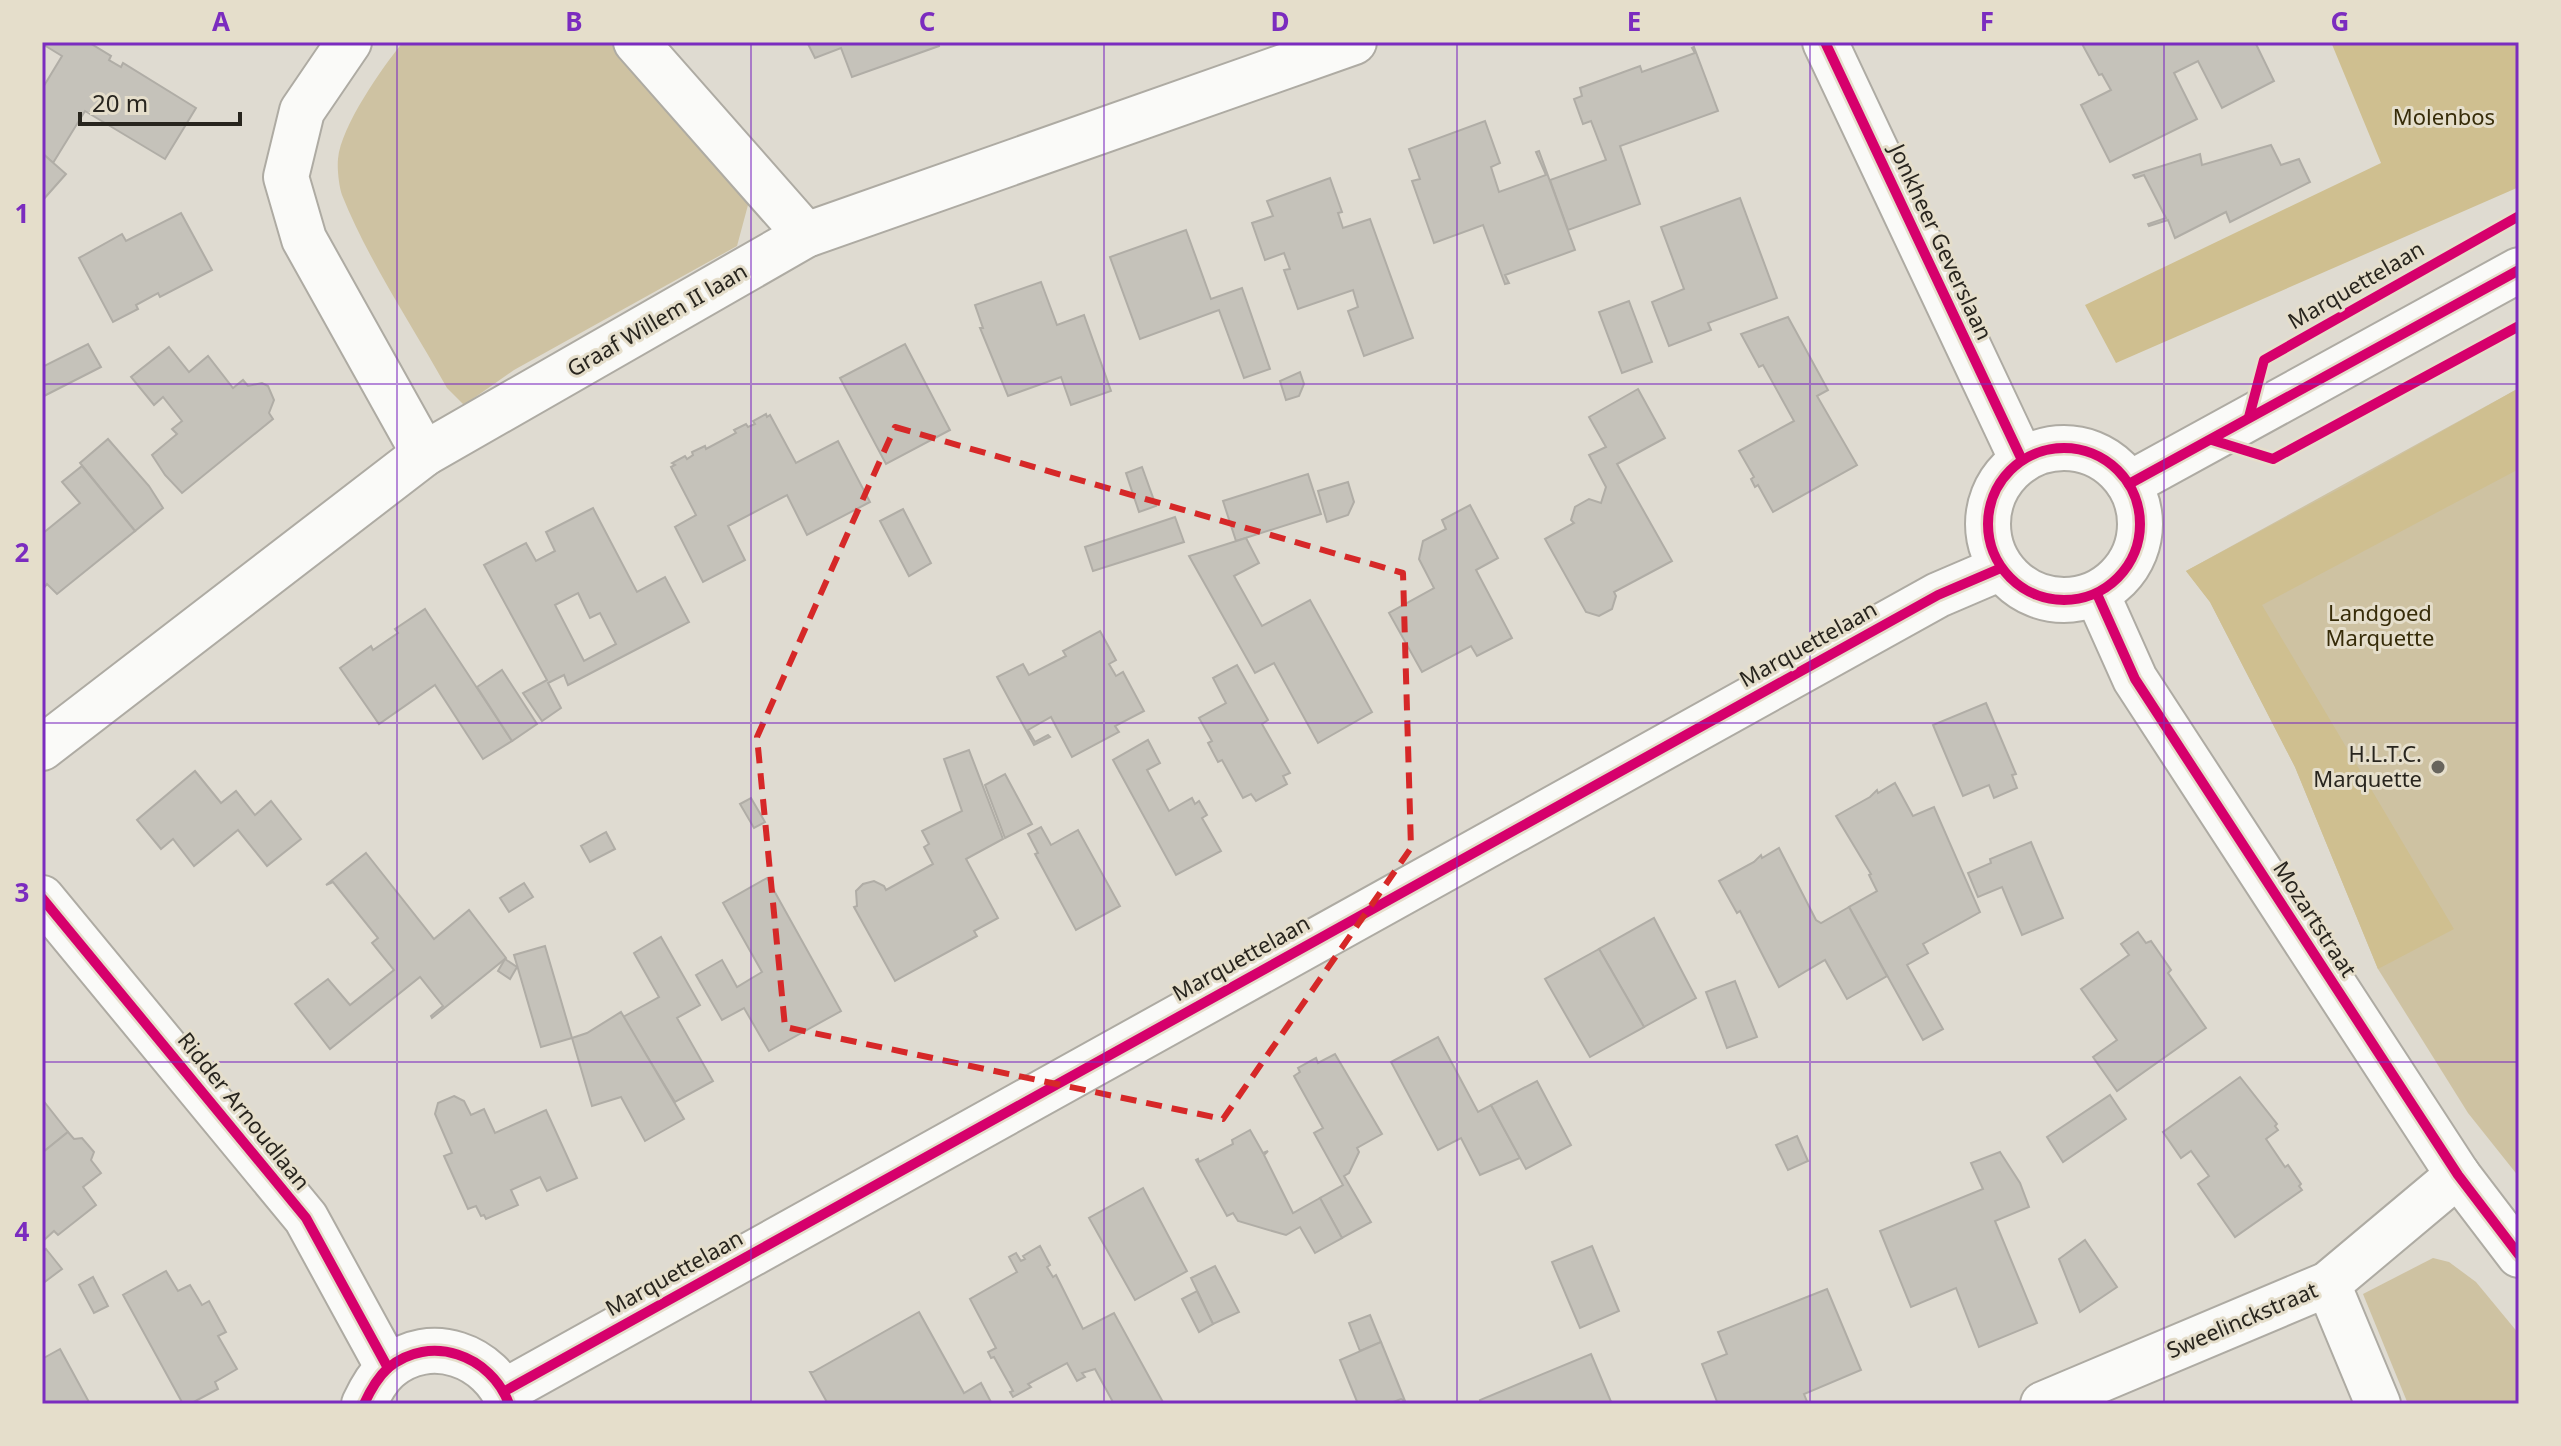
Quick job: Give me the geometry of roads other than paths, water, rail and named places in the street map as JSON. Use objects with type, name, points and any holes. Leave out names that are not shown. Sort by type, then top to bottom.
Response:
[{"type":"street","points":[[349,42],[302,111],[286,177],[304,239],[424,454]]},
{"type":"street","points":[[636,42],[806,235]]},
{"type":"street","name":"Graaf Willem II laan","points":[[42,748],[424,454],[806,235],[1354,42]]},
{"type":"street","name":"Jonkheer Geverslaan","points":[[1825,42],[2022,460]]},
{"type":"street","points":[[2129,484],[2519,270]]},
{"type":"street","points":[[2077,448],[2103,458],[2129,484],[2140,515],[2138,547],[2123,574],[2097,594],[2071,601],[2045,599],[2020,587],[2001,568],[1989,540],[1989,509],[2001,481],[2022,460],[2048,449],[2077,448]]},
{"type":"street","name":"Marquettelaan","points":[[507,1398],[1924,602],[2001,568]]},
{"type":"street","name":"Mozartstraat","points":[[2097,594],[2135,679],[2458,1175],[2519,1255]]},
{"type":"street","name":"Ridder Arnoudlaan","points":[[42,898],[306,1218],[388,1368]]},
{"type":"street","name":"Sweelinckstraat","points":[[2043,1404],[2328,1284],[2458,1175]]},
{"type":"street","points":[[2328,1284],[2378,1404]]},
{"type":"street","points":[[364,1404],[374,1384],[388,1368],[407,1356],[429,1351],[452,1352],[473,1360],[491,1373],[507,1398]]},
{"type":"place","name":"H.L.T.C. Marquette","points":[[2438,767]]},
{"type":"park label","name":"Molenbos","points":[[2444,117]]},
{"type":"park label","name":"Landgoed Marquette","points":[[2380,626]]}]
